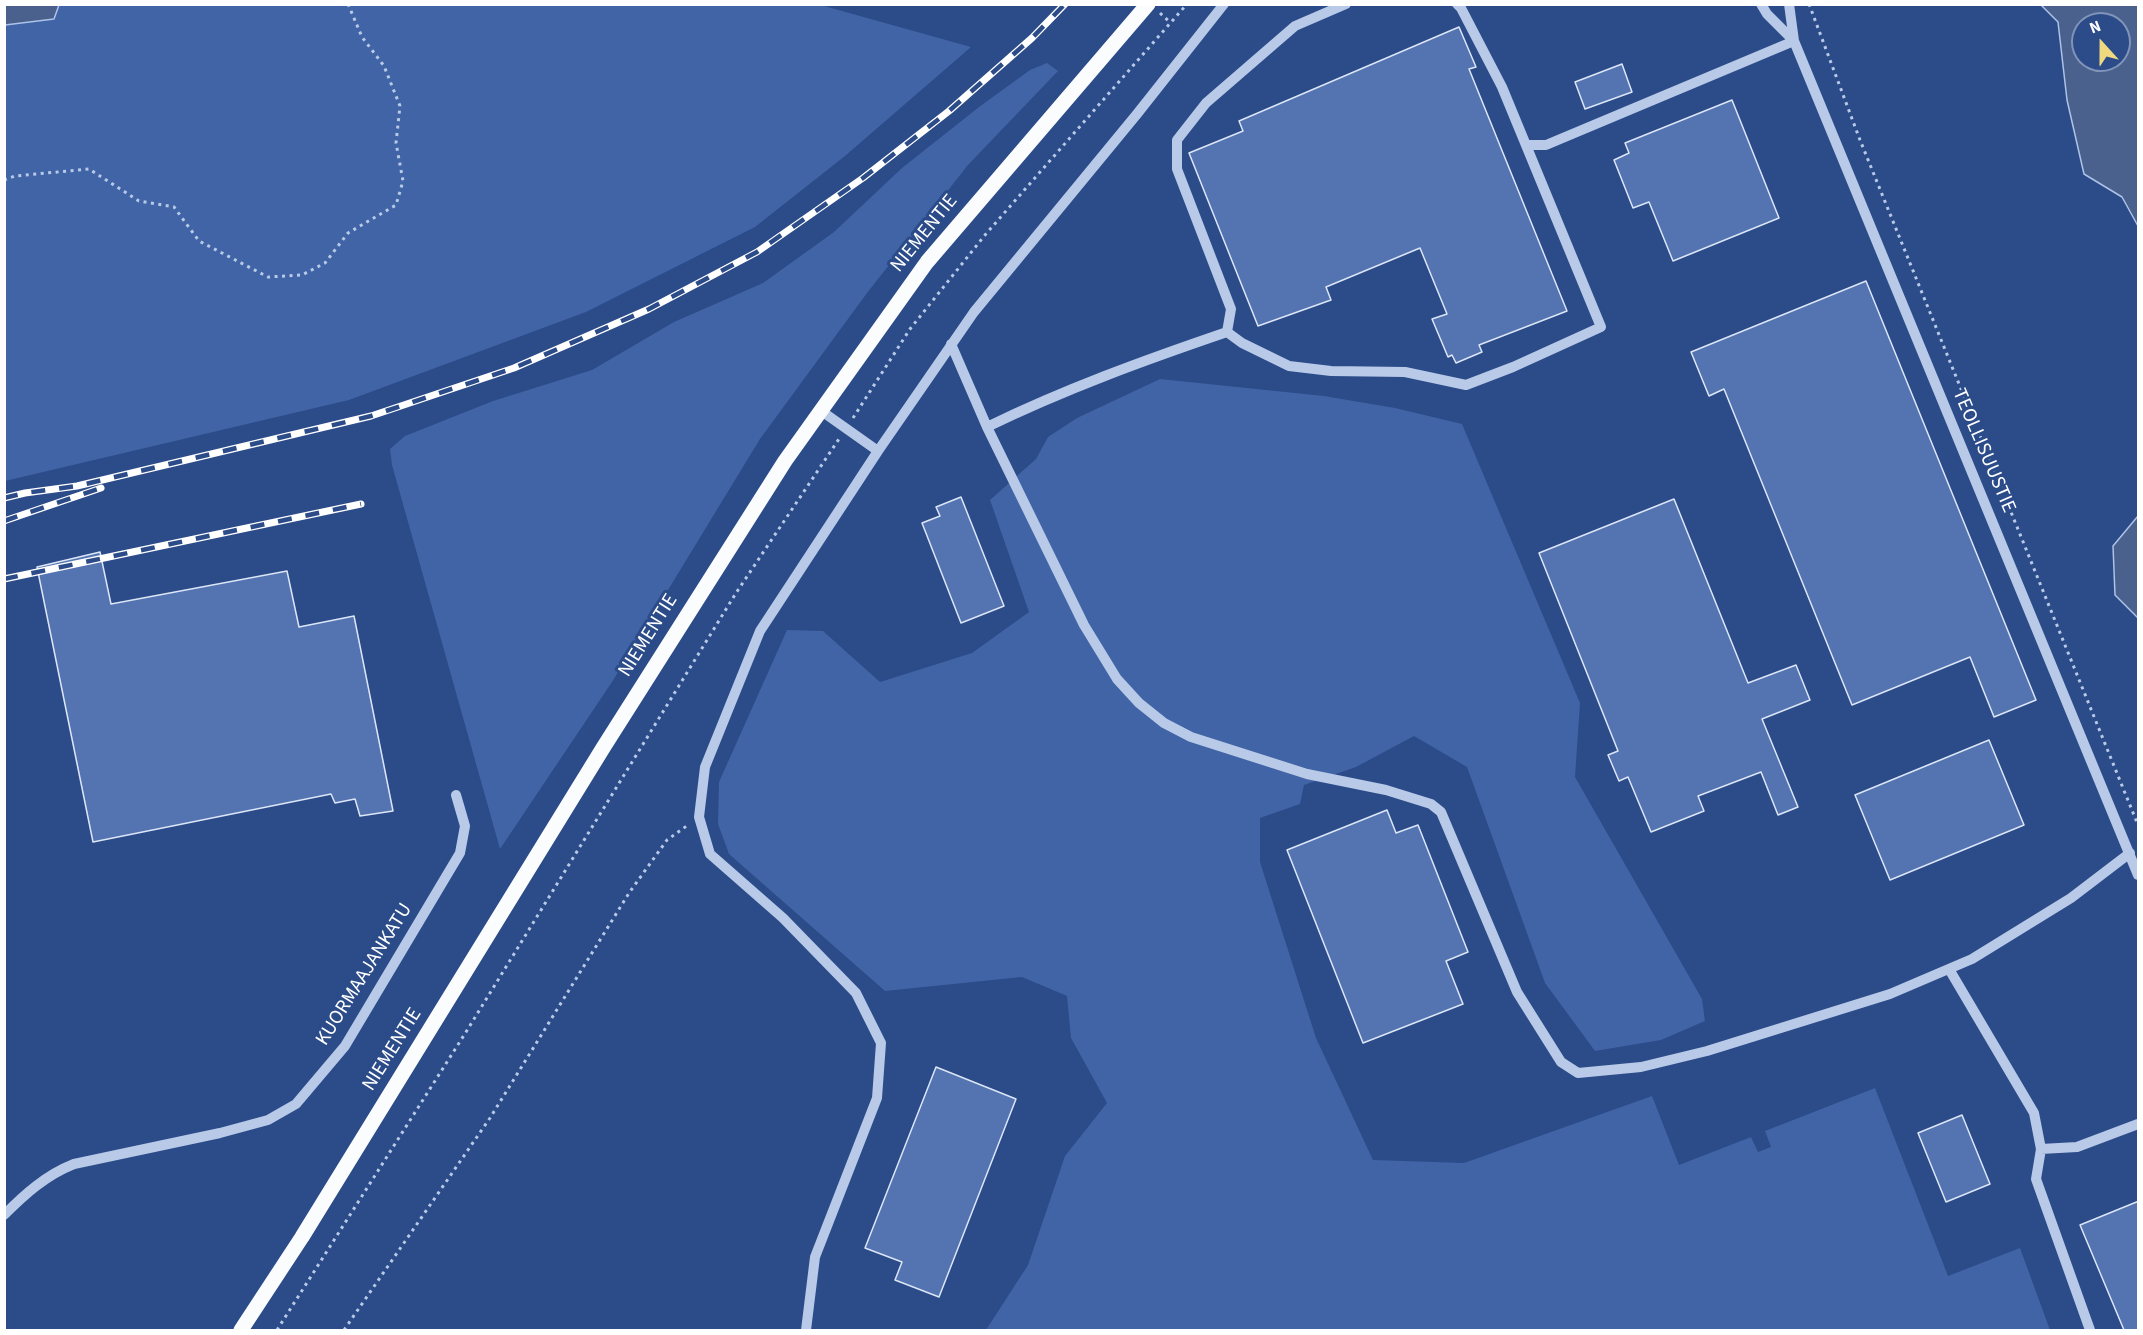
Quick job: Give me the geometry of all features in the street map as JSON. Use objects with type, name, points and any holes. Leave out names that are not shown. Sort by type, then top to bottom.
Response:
[{"type":"main road","name":"NIEMENTIE","points":[[241,1330],[302,1237],[616,728],[785,461],[927,262],[1148,4]]},
{"type":"street","points":[[806,1330],[814,1257],[877,1098],[881,1042],[856,993],[783,918],[710,854],[699,817],[705,767],[760,631],[878,451],[974,312],[1224,4]]},
{"type":"street","points":[[1227,332],[1230,309],[1177,169],[1176,140],[1206,103],[1295,26],[1346,4]]},
{"type":"street","points":[[1227,332],[1242,343],[1289,366],[1331,371],[1405,372],[1466,385],[1513,367],[1601,327],[1502,87],[1457,4]]},
{"type":"street","name":"TEOLLISUUSTIE","points":[[1761,4],[1767,14],[1794,41]]},
{"type":"street","name":"TEOLLISUUSTIE","points":[[1789,4],[1794,41],[2139,875]]},
{"type":"street","points":[[1526,145],[1546,145],[1794,41]]},
{"type":"street","points":[[987,427],[1041,401],[1137,363],[1227,332]]},
{"type":"street","points":[[951,344],[987,427],[1084,626],[1117,679],[1139,703],[1164,723],[1191,737],[1307,774],[1386,790],[1431,804],[1441,812],[1517,992],[1561,1062],[1578,1073],[1641,1067],[1707,1051],[1890,994],[1972,959],[2071,898],[2130,853]]},
{"type":"street","points":[[820,410],[878,451]]},
{"type":"street","name":"KUORMAAJANKATU","points":[[4,1215],[24,1195],[56,1171],[230,1131],[268,1120],[296,1104],[345,1046],[460,853],[465,826],[456,795]]},
{"type":"street","points":[[1949,969],[2034,1113],[2041,1149],[2036,1179],[2090,1330]]},
{"type":"street","points":[[2041,1149],[2077,1147],[2139,1124]]},
{"type":"path","points":[[4,180],[15,176],[89,169],[139,201],[174,207],[199,241],[268,277],[302,275],[325,263],[348,233],[396,205],[403,181],[396,143],[400,106],[384,66],[362,37],[348,4]]},
{"type":"path","points":[[278,1330],[472,1022],[736,594],[910,329],[978,243],[1187,4]]},
{"type":"path","points":[[1809,4],[1878,184],[2139,825]]},
{"type":"path","points":[[344,1330],[490,1118],[629,893],[667,840],[699,817]]},
{"type":"shaded area","points":[[59,4],[817,4],[971,47],[845,156],[755,227],[586,312],[349,400],[5,481],[4,25],[54,19]]},
{"type":"shaded area","points":[[4,5],[59,5],[54,19],[5,25]]},
{"type":"shaded area","points":[[2041,5],[2138,5],[2138,226],[2122,197],[2084,174],[2067,100],[2058,22]]},
{"type":"shaded area","points":[[1047,63],[1058,71],[968,165],[867,293],[760,439],[612,682],[500,849],[392,465],[390,449],[405,436],[493,401],[592,370],[674,322],[763,283],[834,232],[902,168],[979,107],[1030,70]]},
{"type":"shaded area","points":[[1160,379],[1324,396],[1395,408],[1462,424],[1580,703],[1575,777],[1702,999],[1705,1021],[1661,1040],[1595,1051],[1545,983],[1467,767],[1414,736],[1356,767],[1304,785],[1300,804],[1260,818],[1260,862],[1316,1038],[1373,1160],[1464,1163],[1652,1096],[1679,1165],[1751,1137],[1758,1152],[1771,1147],[1765,1131],[1875,1088],[1948,1276],[2020,1248],[2050,1330],[986,1330],[1028,1265],[1065,1156],[1107,1103],[1071,1038],[1067,996],[1022,977],[885,991],[729,854],[718,824],[719,782],[787,630],[823,631],[880,682],[972,653],[1029,612],[990,500],[1036,459],[1048,437],[1077,418]]},
{"type":"shaded area","points":[[2138,516],[2138,618],[2115,595],[2113,546]]},
{"type":"building","points":[[1459,27],[1476,67],[1469,69],[1567,311],[1479,345],[1482,352],[1456,363],[1452,355],[1448,357],[1432,319],[1447,314],[1420,248],[1326,287],[1331,300],[1258,326],[1189,153],[1243,131],[1239,121]]},
{"type":"building","points":[[1622,64],[1632,92],[1585,109],[1575,82]]},
{"type":"building","points":[[1732,100],[1779,218],[1673,261],[1649,202],[1633,208],[1614,160],[1629,153],[1625,143]]},
{"type":"building","points":[[1866,281],[2036,700],[1994,717],[1970,657],[1852,705],[1724,389],[1709,396],[1691,352]]},
{"type":"building","points":[[961,497],[1004,606],[961,623],[922,523],[940,516],[936,507]]},
{"type":"building","points":[[1674,499],[1748,683],[1796,665],[1810,700],[1762,719],[1798,807],[1778,815],[1761,772],[1698,796],[1704,811],[1651,832],[1628,777],[1619,781],[1608,755],[1618,751],[1539,553]]},
{"type":"building","points":[[100,552],[111,604],[287,571],[299,627],[354,616],[393,811],[360,816],[355,799],[335,803],[331,794],[93,842],[37,567]]},
{"type":"building","points":[[1989,740],[2024,825],[1890,880],[1855,795]]},
{"type":"building","points":[[1387,810],[1396,833],[1418,825],[1468,952],[1446,961],[1463,1004],[1363,1043],[1287,850]]},
{"type":"building","points":[[936,1067],[1016,1099],[939,1297],[895,1280],[902,1262],[865,1248]]},
{"type":"building","points":[[1962,1115],[1990,1184],[1946,1202],[1918,1133]]},
{"type":"building","points":[[2139,1201],[2139,1330],[2124,1330],[2080,1225]]},
{"type":"railway","points":[[4,498],[77,486],[371,416],[514,368],[649,309],[757,252],[863,178],[949,111],[1032,38],[1065,4]]},
{"type":"railway","points":[[4,521],[101,488]]},
{"type":"railway","points":[[4,579],[361,504]]}]
